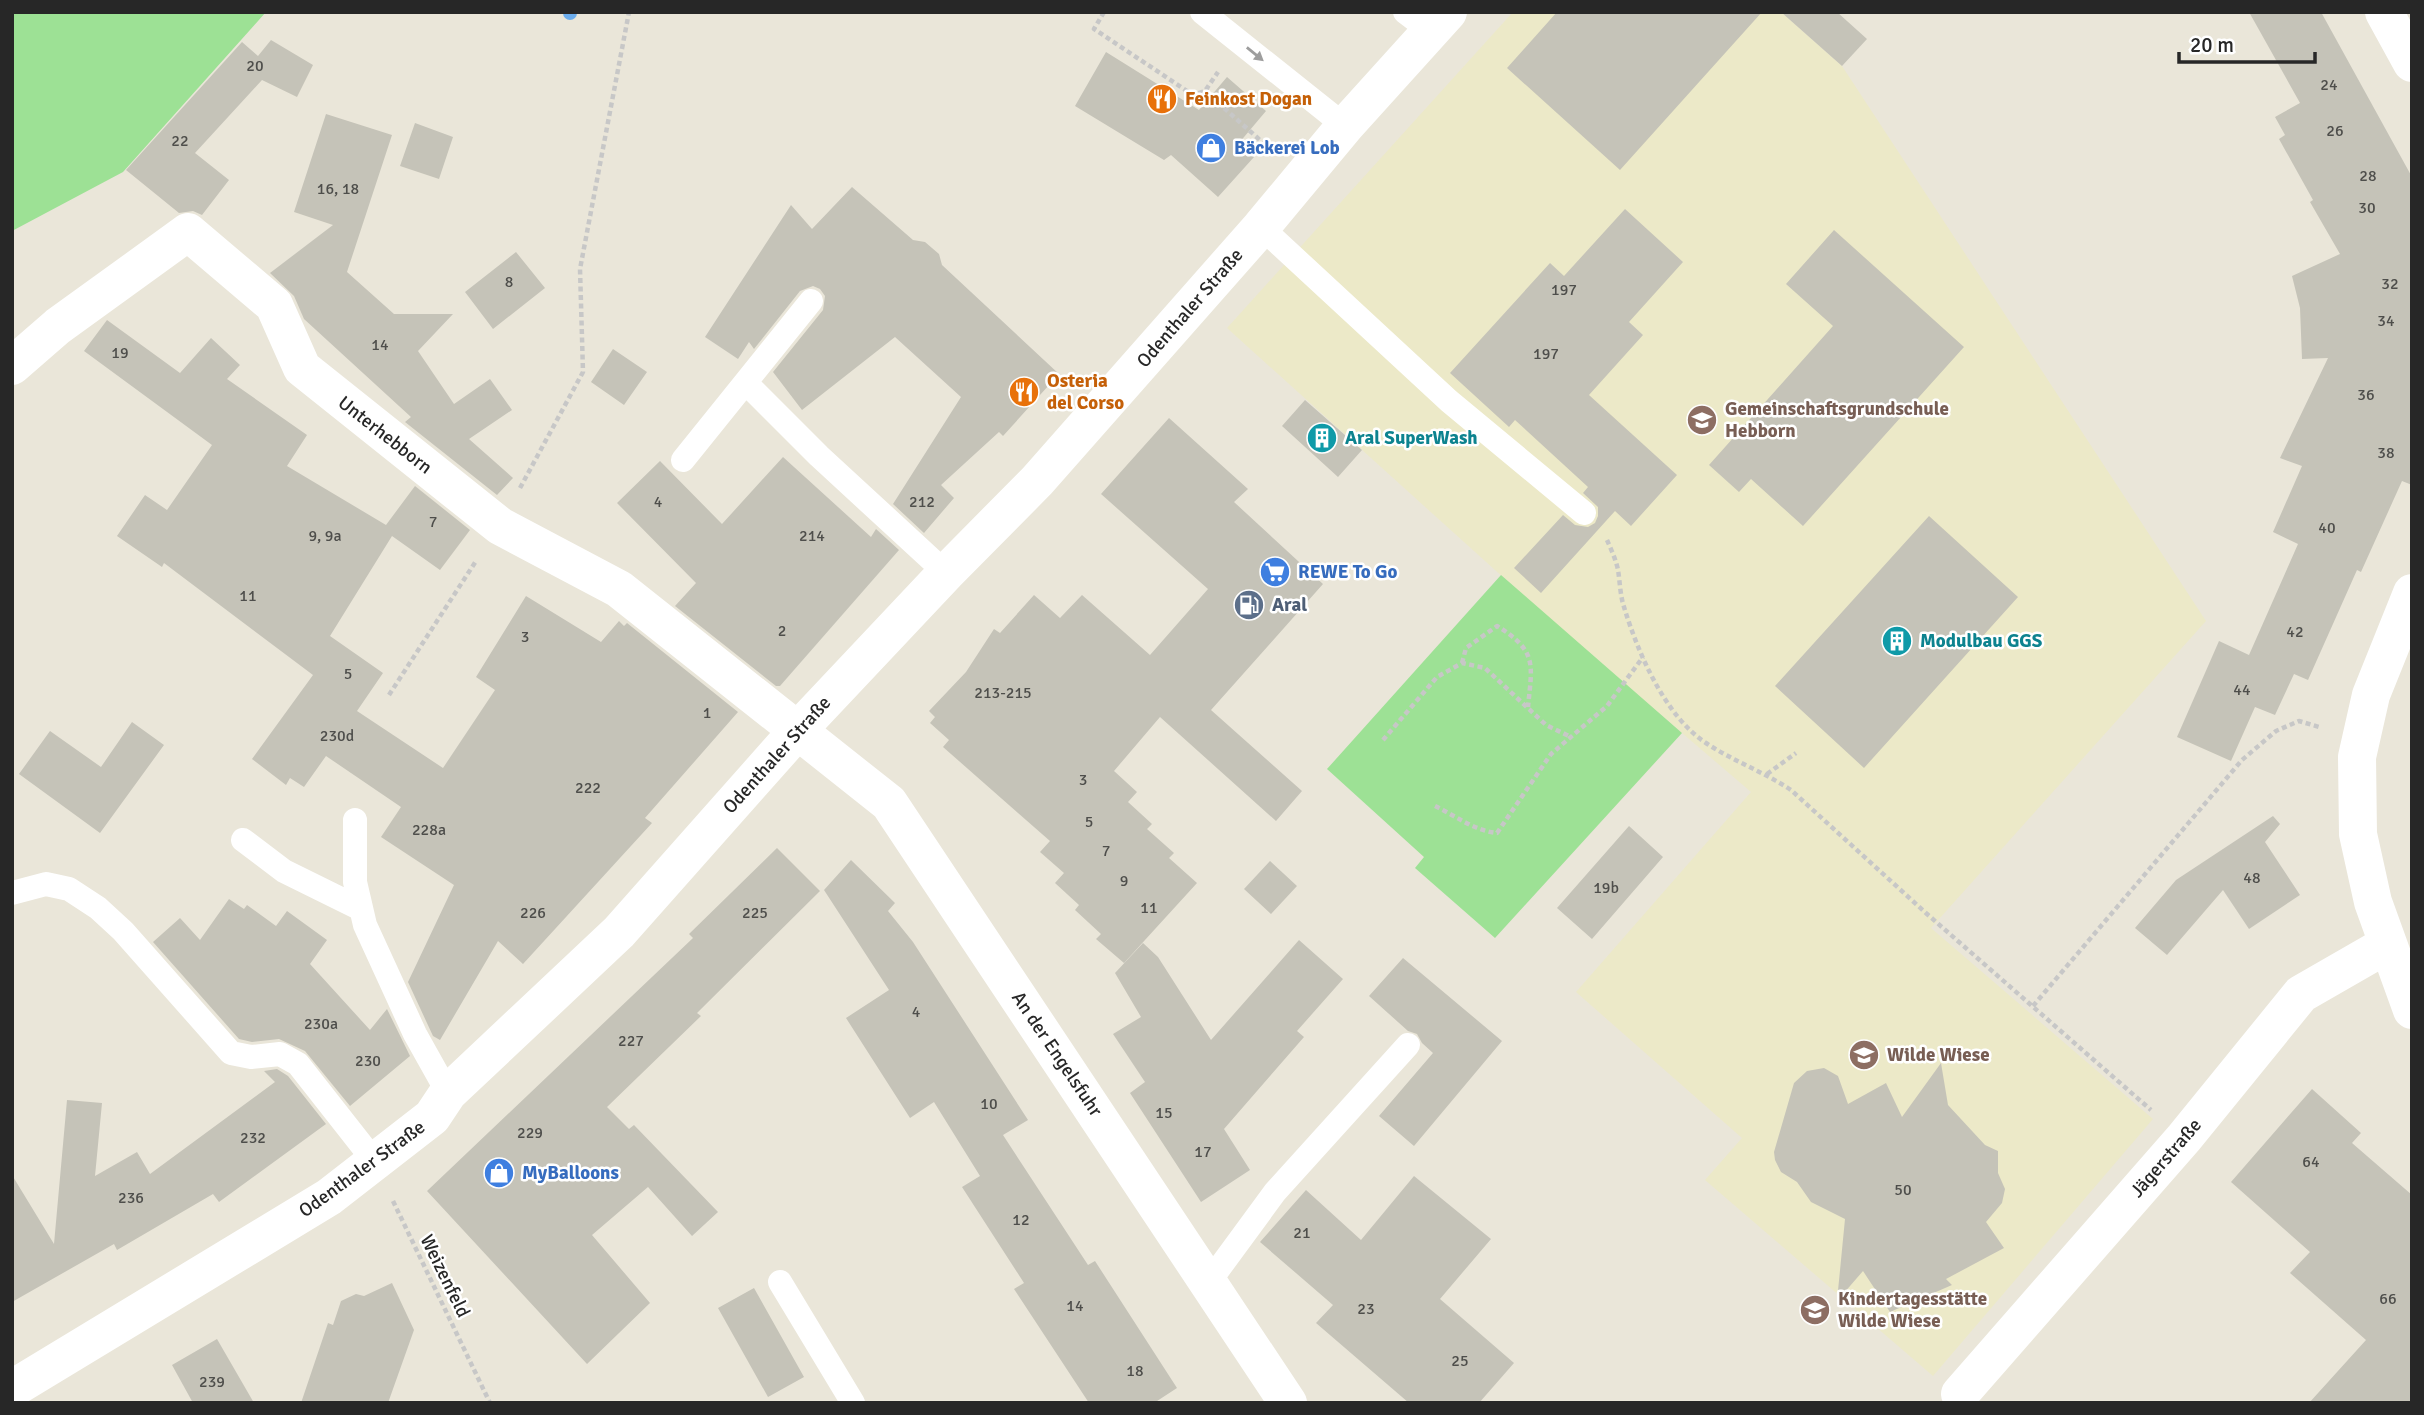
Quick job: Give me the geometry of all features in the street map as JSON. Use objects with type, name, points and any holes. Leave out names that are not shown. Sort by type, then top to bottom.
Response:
[{"type":"street","points":[[2384,12],[2412,63]]},
{"type":"street","name":"Odenthaler Straße","points":[[12,1389],[329,1197],[432,1117],[448,1093],[619,932],[799,729],[1037,481],[1262,227],[1345,126],[1428,18]]},
{"type":"street","name":"Unterhebborn","points":[[12,366],[58,326],[188,232],[274,305],[302,368],[500,526],[620,589],[799,729]]},
{"type":"street","points":[[2412,593],[2371,695],[2357,757],[2358,834],[2373,902],[2412,1010]]},
{"type":"street","name":"An der Engelsfuhr","points":[[799,729],[889,803],[1288,1403]]},
{"type":"street","name":"Jägerstraße","points":[[1961,1394],[2184,1138],[2301,994],[2388,944]]},
{"type":"lane","points":[[1202,12],[1345,126]]},
{"type":"lane","points":[[1262,227],[1449,401],[1584,513]]},
{"type":"lane","points":[[683,460],[811,301]]},
{"type":"lane","points":[[746,383],[818,456],[946,573]]},
{"type":"lane","points":[[355,820],[355,883],[365,925],[415,1034],[448,1093]]},
{"type":"lane","points":[[243,840],[284,871],[361,909]]},
{"type":"lane","points":[[12,893],[46,884],[69,889],[98,908],[123,931],[231,1053],[251,1057],[280,1054],[298,1064],[375,1162]]},
{"type":"lane","points":[[1209,1282],[1275,1192],[1408,1045]]},
{"type":"lane","points":[[780,1282],[853,1403]]},
{"type":"path","points":[[389,695],[500,526],[583,372],[580,269],[629,12]]},
{"type":"path","points":[[1104,12],[1094,29],[1193,95],[1205,91],[1221,68]]},
{"type":"path","points":[[1205,91],[1301,179]]},
{"type":"path","points":[[1584,513],[1608,540],[1617,568],[1623,605],[1661,694],[1680,719],[1704,742],[1767,774],[1791,790],[2184,1138]]},
{"type":"path","points":[[1462,663],[1466,648],[1497,626],[1516,638],[1532,663],[1528,708]]},
{"type":"path","points":[[1436,806],[1467,821],[1482,832],[1497,833],[1551,754],[1607,706],[1644,657]]},
{"type":"path","points":[[1383,740],[1437,677],[1462,663],[1485,668],[1546,725],[1571,737]]},
{"type":"path","points":[[2033,1006],[2242,760],[2276,731],[2299,721],[2361,738]]},
{"type":"path","points":[[1767,774],[1796,753]]},
{"type":"path","name":"Weizenfeld","points":[[375,1162],[490,1403]]},
{"type":"shaded area","name":"Gemeinschaftsgrundschule Hebborn","points":[[1513,12],[1781,12],[1842,66],[2206,621],[1931,928],[2153,1119],[1933,1376],[1705,1180],[1742,1138],[1576,992],[1751,792],[1557,626],[1227,328]]},
{"type":"green space","points":[[12,12],[266,12],[123,172],[12,231]]},
{"type":"green space","points":[[1501,575],[1682,733],[1495,938],[1415,868],[1424,857],[1327,769]]},
{"type":"building","points":[[1557,12],[1762,12],[1620,170],[1507,68]]},
{"type":"building","points":[[1781,12],[1837,12],[1867,39],[1842,66]]},
{"type":"building","points":[[2249,12],[2321,12],[2412,177],[2412,485],[2402,481],[2361,572],[2357,570],[2308,680],[2294,674],[2275,715],[2255,707],[2231,761],[2177,737],[2219,641],[2249,655],[2298,544],[2273,532],[2302,466],[2280,458],[2328,358],[2302,359],[2300,308],[2292,276],[2340,254],[2310,202],[2313,200],[2279,139],[2285,135],[2275,117],[2300,103]]},
{"type":"building","points":[[271,40],[313,65],[297,97],[262,80],[195,153],[229,180],[202,215],[193,211],[179,213],[126,170],[242,42],[258,56]]},
{"type":"building","points":[[1106,52],[1199,110],[1227,77],[1266,111],[1239,143],[1254,157],[1218,197],[1171,155],[1164,160],[1075,106]]},
{"type":"building","points":[[326,114],[392,135],[347,272],[394,314],[453,314],[418,351],[454,404],[490,379],[512,410],[469,439],[513,478],[497,495],[405,422],[411,417],[304,319],[294,296],[270,273],[333,225],[294,212]]},
{"type":"building","points":[[415,123],[453,137],[439,179],[400,166]]},
{"type":"building","points":[[852,187],[913,240],[925,242],[939,254],[942,265],[1059,374],[1003,436],[999,432],[941,485],[954,498],[924,533],[893,504],[961,397],[895,337],[802,410],[773,372],[823,310],[825,296],[820,289],[813,286],[800,291],[754,349],[749,342],[738,359],[705,337],[791,205],[812,229]]},
{"type":"building","points":[[1625,209],[1683,262],[1629,322],[1643,335],[1589,395],[1677,475],[1631,526],[1615,511],[1541,593],[1514,568],[1563,515],[1575,525],[1588,527],[1595,523],[1598,507],[1583,493],[1588,487],[1515,420],[1509,427],[1450,373],[1550,263],[1564,276]]},
{"type":"building","points":[[1834,230],[1964,347],[1803,526],[1751,479],[1739,492],[1709,465],[1833,326],[1786,284]]},
{"type":"building","points":[[516,252],[545,288],[493,329],[465,292]]},
{"type":"building","points":[[107,320],[180,373],[211,338],[240,365],[227,379],[307,435],[287,466],[386,525],[415,486],[470,530],[440,570],[392,536],[330,636],[383,673],[357,711],[443,768],[495,690],[476,677],[526,596],[601,642],[619,621],[624,626],[627,623],[738,712],[645,818],[652,823],[523,964],[498,941],[440,1040],[433,1036],[408,982],[454,885],[381,837],[401,807],[326,756],[304,787],[290,778],[286,785],[252,759],[313,675],[164,563],[162,567],[117,536],[145,495],[167,510],[212,445],[84,351]]},
{"type":"building","points":[[613,349],[647,372],[624,405],[591,382]]},
{"type":"building","name":"Aral SuperWash","points":[[1305,400],[1362,450],[1338,477],[1282,426]]},
{"type":"building","points":[[1169,418],[1248,489],[1234,502],[1323,584],[1211,710],[1302,791],[1276,821],[1160,717],[1114,771],[1137,792],[1128,802],[1152,824],[1147,829],[1174,853],[1169,858],[1197,883],[1124,963],[1096,939],[1101,934],[1075,910],[1079,905],[1055,883],[1064,873],[1040,852],[1050,841],[943,747],[949,740],[930,723],[935,717],[929,711],[966,672],[994,629],[1000,633],[1034,595],[1060,618],[1082,595],[1150,655],[1208,589],[1101,494]]},
{"type":"building","points":[[783,457],[871,537],[876,529],[899,550],[780,686],[776,686],[675,606],[696,583],[617,503],[660,461],[722,524]]},
{"type":"building","name":"Modulbau GGS","points":[[1929,516],[2018,597],[1864,768],[1775,686]]},
{"type":"building","points":[[132,722],[164,745],[100,833],[19,774],[50,731],[101,767]]},
{"type":"building","points":[[2273,816],[2280,824],[2265,842],[2300,895],[2249,929],[2223,890],[2167,955],[2135,928],[2176,880]]},
{"type":"building","points":[[1629,826],[1663,857],[1592,939],[1557,908]]},
{"type":"building","points":[[777,848],[820,891],[697,1013],[701,1016],[607,1107],[629,1129],[634,1125],[718,1212],[692,1236],[648,1187],[592,1235],[650,1303],[587,1364],[427,1191],[693,938],[689,934]]},
{"type":"building","points":[[851,860],[895,903],[888,911],[913,942],[1028,1120],[1003,1135],[1088,1265],[1095,1261],[1177,1388],[1154,1403],[1089,1403],[1014,1289],[1024,1283],[962,1187],[980,1176],[934,1102],[910,1118],[846,1018],[889,990],[824,890]]},
{"type":"building","points":[[1270,861],[1297,886],[1271,914],[1244,889]]},
{"type":"building","points":[[229,899],[244,909],[247,905],[276,926],[287,911],[327,940],[310,964],[370,1030],[387,1009],[410,1056],[350,1106],[305,1051],[279,1039],[252,1042],[239,1039],[153,942],[180,918],[200,940]]},
{"type":"building","points":[[1299,940],[1343,979],[1297,1031],[1304,1037],[1224,1129],[1250,1170],[1201,1202],[1130,1093],[1145,1082],[1113,1034],[1141,1017],[1115,973],[1143,943],[1158,957],[1211,1040]]},
{"type":"building","points":[[1403,958],[1502,1041],[1414,1146],[1379,1116],[1433,1053],[1417,1034],[1408,1031],[1369,996]]},
{"type":"building","points":[[1941,1063],[1948,1105],[1985,1145],[1998,1151],[1998,1173],[2005,1189],[2002,1203],[1986,1222],[2004,1248],[1946,1279],[1952,1285],[1890,1312],[1863,1271],[1837,1301],[1845,1219],[1811,1202],[1797,1182],[1781,1172],[1775,1160],[1774,1152],[1794,1083],[1807,1071],[1824,1068],[1838,1076],[1848,1104],[1886,1083],[1902,1117]]},
{"type":"building","points":[[277,1069],[288,1076],[326,1124],[219,1202],[213,1194],[117,1250],[114,1244],[12,1302],[12,1175],[54,1244],[67,1100],[102,1103],[95,1176],[137,1152],[150,1174],[275,1082],[264,1071]]},
{"type":"building","points":[[2312,1089],[2361,1133],[2352,1143],[2412,1195],[2412,1403],[2309,1403],[2366,1340],[2290,1273],[2310,1252],[2231,1182]]},
{"type":"building","points":[[1414,1176],[1491,1239],[1440,1299],[1514,1363],[1479,1403],[1409,1403],[1316,1323],[1333,1305],[1260,1242],[1306,1190],[1361,1240]]},
{"type":"building","points":[[392,1283],[414,1330],[388,1403],[301,1403],[328,1323],[333,1325],[341,1301],[356,1294],[364,1296]]},
{"type":"building","points":[[754,1288],[804,1377],[768,1397],[718,1308]]},
{"type":"building","points":[[217,1339],[254,1403],[193,1403],[172,1365]]},
{"type":"place","name":"Feinkost Dogan","points":[[1162,99]]},
{"type":"place","name":"Bäckerei Lob","points":[[1211,148]]},
{"type":"place","name":"Osteria del Corso","points":[[1024,392]]},
{"type":"place","name":"Gemeinschaftsgrundschule Hebborn","points":[[1702,420]]},
{"type":"place","name":"Aral SuperWash","points":[[1322,438]]},
{"type":"place","name":"REWE To Go","points":[[1275,572]]},
{"type":"place","name":"Aral","points":[[1249,605]]},
{"type":"place","name":"Modulbau GGS","points":[[1897,641]]},
{"type":"place","name":"Wilde Wiese","points":[[1864,1055]]},
{"type":"place","name":"MyBalloons","points":[[499,1173]]},
{"type":"place","name":"Kindertagesstätte Wilde Wiese","points":[[1815,1310]]}]
